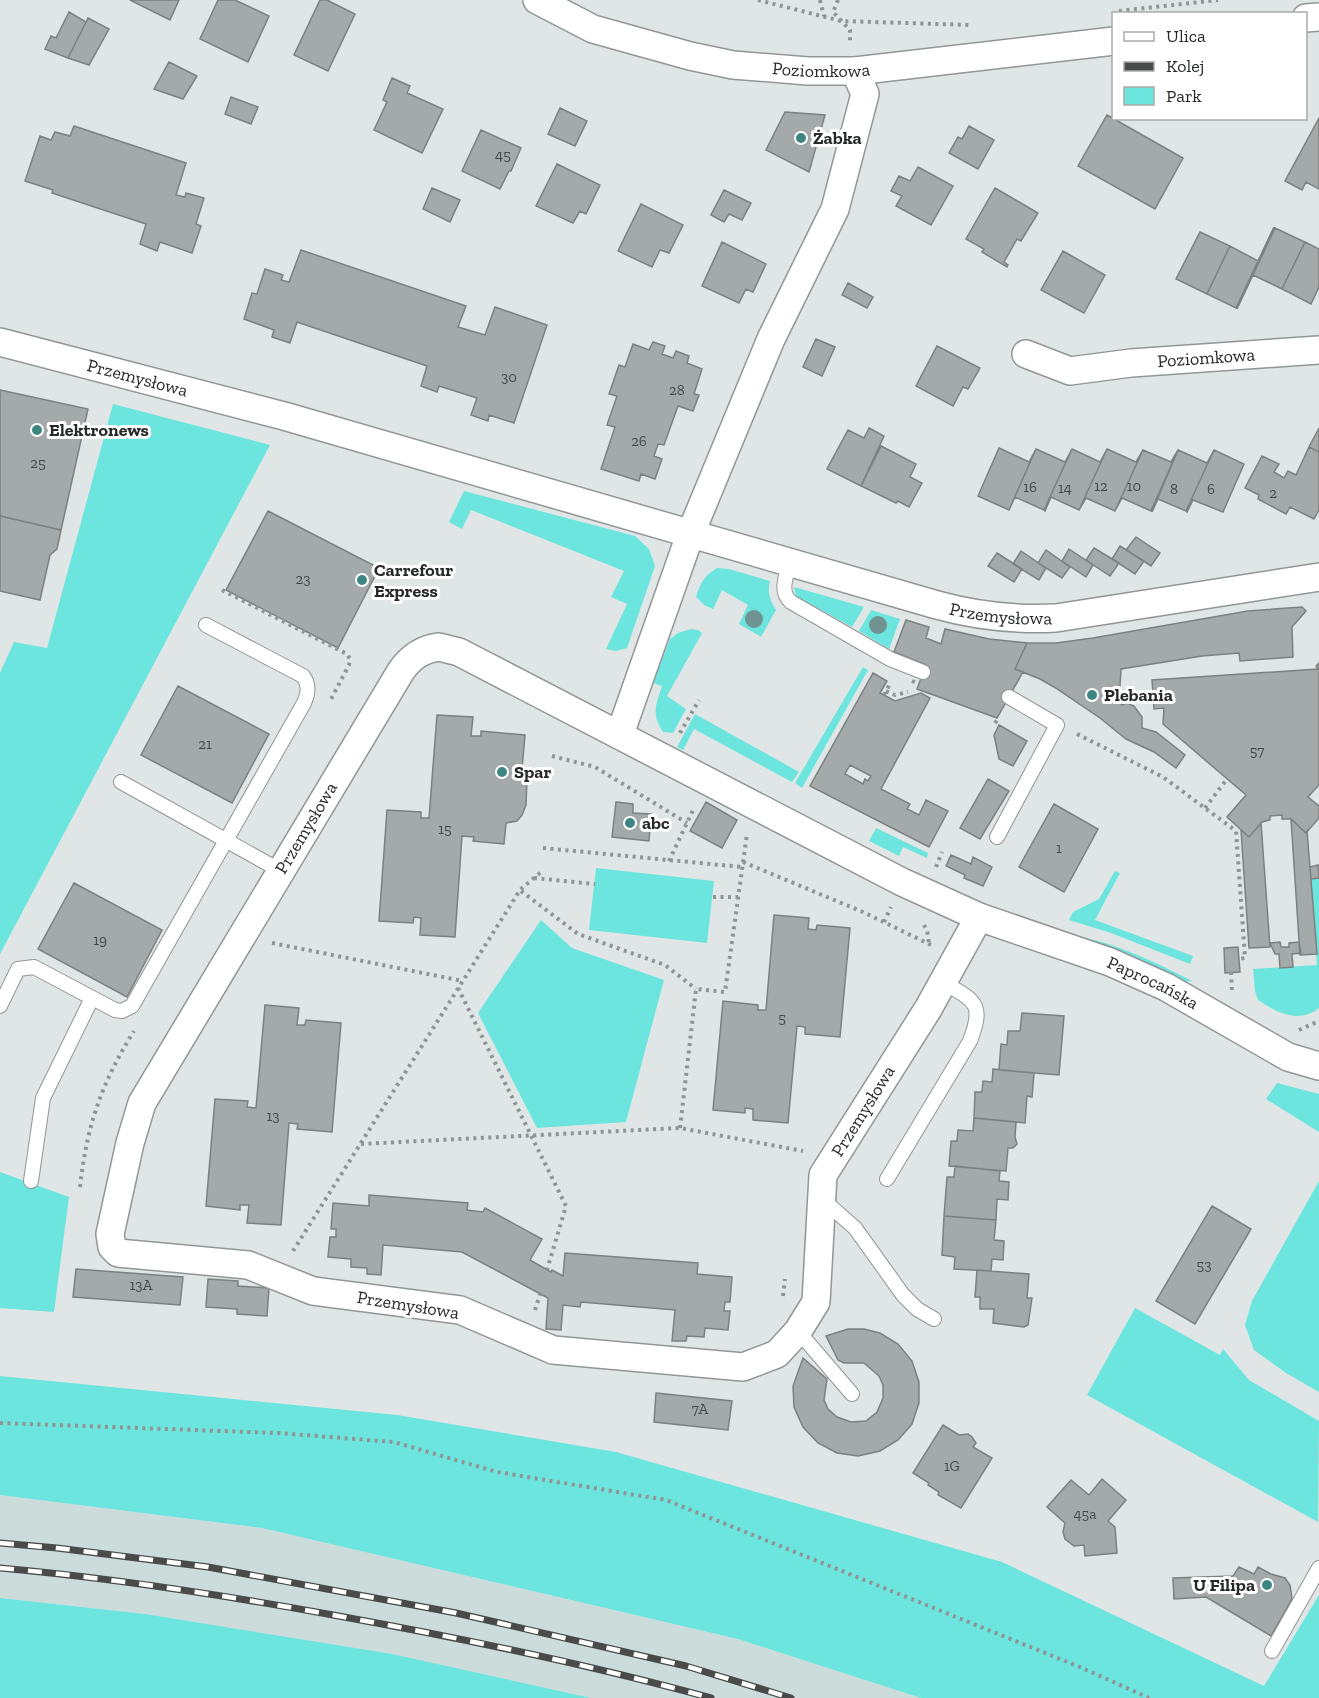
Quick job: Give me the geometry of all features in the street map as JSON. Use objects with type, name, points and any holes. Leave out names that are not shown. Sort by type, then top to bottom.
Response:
[{"type":"street","name":"Poziomkowa","points":[[537,0],[594,29],[732,65],[808,71],[855,71],[1112,41]]},
{"type":"street","points":[[620,734],[690,535],[771,339],[834,209],[865,94],[855,71]]},
{"type":"street","name":"Przemysłowa","points":[[0,342],[306,423],[690,535],[951,609],[986,616],[1021,619],[1074,615],[1319,577]]},
{"type":"street","name":"Poziomkowa","points":[[1026,354],[1070,371],[1131,363],[1319,350]]},
{"type":"street","name":"Przemysłowa","points":[[440,647],[453,649],[620,734],[902,882],[979,917],[944,981],[823,1174],[816,1302],[798,1331],[777,1354],[743,1367],[553,1350],[460,1310],[313,1291],[248,1265],[118,1253],[112,1247],[110,1238],[130,1143],[142,1103],[401,670],[414,655],[440,647]]},
{"type":"street","name":"Paprocańska","points":[[979,917],[1110,962],[1166,987],[1288,1057],[1319,1066]]},
{"type":"lane","points":[[790,563],[784,590],[786,598],[921,678]]},
{"type":"lane","points":[[0,1006],[18,969],[34,967],[115,1010],[122,1011],[132,1006],[304,704],[308,688],[303,676],[206,625]]},
{"type":"lane","points":[[997,837],[1057,725],[1009,697]]},
{"type":"lane","points":[[121,782],[280,870]]},
{"type":"lane","points":[[887,1179],[970,1041],[974,1030],[977,1010],[975,1004],[944,981]]},
{"type":"lane","points":[[32,1180],[43,1098],[92,998]]},
{"type":"lane","points":[[822,1199],[855,1228],[903,1295],[916,1309],[934,1319]]},
{"type":"lane","points":[[798,1331],[852,1394]]},
{"type":"lane","points":[[1272,1651],[1319,1568]]},
{"type":"path","points":[[758,0],[841,21],[973,25]]},
{"type":"path","points":[[820,0],[825,17]]},
{"type":"path","points":[[838,0],[833,12],[850,30],[850,50],[855,71]]},
{"type":"path","points":[[1108,12],[1218,0]]},
{"type":"path","points":[[222,590],[347,654],[350,659],[347,672]]},
{"type":"path","points":[[912,681],[921,678]]},
{"type":"path","points":[[896,686],[890,684],[885,693],[895,695],[909,691]]},
{"type":"path","points":[[675,741],[699,700]]},
{"type":"path","points":[[1057,725],[1162,777],[1236,831],[1245,958],[1239,959]]},
{"type":"path","points":[[552,756],[595,767],[687,823]]},
{"type":"path","points":[[1204,808],[1227,779]]},
{"type":"path","points":[[669,861],[707,780]]},
{"type":"path","points":[[520,890],[578,934],[665,965],[696,989],[725,992],[751,804]]},
{"type":"path","points":[[543,848],[742,867]]},
{"type":"path","points":[[743,862],[863,912],[956,958]]},
{"type":"path","points":[[277,1277],[520,890],[541,872]]},
{"type":"path","points":[[534,878],[595,884]]},
{"type":"path","points":[[713,897],[738,897]]},
{"type":"path","points":[[263,942],[463,981]]},
{"type":"path","points":[[1231,972],[1233,996]]},
{"type":"path","points":[[458,988],[566,1206],[547,1270]]},
{"type":"path","points":[[680,1128],[696,989]]},
{"type":"path","points":[[361,1144],[680,1128],[813,1152]]},
{"type":"path","points":[[0,1423],[278,1433],[394,1442],[496,1472],[666,1500],[1070,1662],[1149,1698]]},
{"type":"shaded area","points":[[0,1495],[262,1528],[738,1639],[921,1698],[591,1698],[145,1614],[0,1598]]},
{"type":"green space","points":[[113,404],[270,445],[0,954],[0,673],[14,642],[47,648]]},
{"type":"green space","points":[[464,491],[635,536],[649,549],[655,566],[627,648],[616,651],[606,649],[627,604],[611,597],[624,571],[471,510],[462,529],[449,522]]},
{"type":"green space","points":[[717,568],[729,569],[770,581],[770,596],[776,610],[761,637],[739,624],[748,605],[722,590],[713,609],[704,605],[696,597],[704,580]]},
{"type":"green space","points":[[794,587],[864,607],[852,627],[796,596]]},
{"type":"green space","points":[[871,610],[900,619],[889,649],[859,631]]},
{"type":"green space","points":[[691,629],[702,633],[667,696],[686,709],[673,733],[663,732],[656,715],[662,686],[653,683],[670,639],[678,633]]},
{"type":"green space","points":[[863,667],[868,670],[802,788],[795,783]]},
{"type":"green space","points":[[695,714],[799,772],[792,782],[694,729],[683,750],[677,747]]},
{"type":"green space","points":[[876,828],[928,853],[927,858],[903,847],[899,856],[869,841]]},
{"type":"green space","points":[[596,868],[714,881],[707,943],[589,930]]},
{"type":"green space","points":[[1115,871],[1120,873],[1095,920],[1193,956],[1190,964],[1111,933],[1069,920],[1073,912],[1099,899]]},
{"type":"green space","points":[[1319,878],[1319,1008],[1304,1015],[1288,1015],[1258,1000],[1253,969],[1317,965],[1311,879]]},
{"type":"green space","points":[[541,920],[572,948],[664,980],[626,1122],[537,1128],[478,1013]]},
{"type":"green space","points":[[1071,935],[1118,947],[1192,981],[1184,982]]},
{"type":"green space","points":[[1277,1083],[1319,1094],[1319,1132],[1266,1099]]},
{"type":"green space","points":[[0,1172],[69,1197],[54,1312],[0,1308]]},
{"type":"green space","points":[[1319,1181],[1319,1392],[1286,1373],[1254,1350],[1245,1325],[1252,1301]]},
{"type":"green space","points":[[1135,1308],[1220,1355],[1223,1349],[1249,1380],[1319,1421],[1318,1522],[1087,1395]]},
{"type":"green space","points":[[0,1376],[397,1415],[616,1452],[1002,1562],[1264,1686],[1319,1595],[1319,1698],[921,1698],[738,1639],[262,1528],[0,1495]]},
{"type":"green space","points":[[0,1598],[145,1614],[392,1654],[591,1698],[0,1698]]},
{"type":"building","points":[[130,0],[179,0],[170,20]]},
{"type":"building","points":[[218,0],[235,0],[269,16],[248,62],[200,39]]},
{"type":"building","points":[[320,0],[327,0],[355,14],[328,71],[294,55]]},
{"type":"building","points":[[69,12],[86,22],[68,58],[45,49],[51,36],[56,38]]},
{"type":"building","points":[[88,18],[109,29],[89,65],[68,58]]},
{"type":"building","points":[[169,62],[197,76],[183,99],[154,89]]},
{"type":"building","points":[[392,78],[410,86],[407,93],[443,109],[422,153],[374,130],[387,102],[383,100]]},
{"type":"building","points":[[231,97],[258,107],[251,124],[225,114]]},
{"type":"building","points":[[560,108],[587,121],[575,146],[548,134]]},
{"type":"building","points":[[785,112],[825,115],[809,172],[766,150]]},
{"type":"building","points":[[1107,115],[1112,120],[1116,120],[1183,158],[1155,209],[1078,166]]},
{"type":"building","points":[[1319,118],[1319,189],[1306,182],[1302,190],[1285,181]]},
{"type":"building","points":[[74,126],[186,163],[176,195],[185,197],[186,193],[204,198],[196,224],[201,226],[192,253],[160,242],[157,251],[140,244],[146,224],[52,193],[53,190],[25,181],[40,136],[51,140],[55,132],[70,136]]},
{"type":"building","points":[[969,126],[994,140],[978,169],[949,153],[958,137],[962,139]]},
{"type":"building","points":[[481,130],[521,148],[500,189],[462,171]]},
{"type":"building","points":[[557,164],[600,185],[586,214],[580,211],[573,223],[536,206]]},
{"type":"building","points":[[918,167],[953,186],[931,225],[896,206],[902,196],[891,191],[899,176],[910,181]]},
{"type":"building","points":[[432,188],[460,200],[450,222],[423,209]]},
{"type":"building","points":[[995,188],[1038,213],[1021,241],[1017,239],[1004,262],[1008,265],[1007,267],[982,252],[984,249],[966,239]]},
{"type":"building","points":[[724,190],[751,203],[742,220],[729,214],[724,222],[711,215]]},
{"type":"building","points":[[641,204],[683,225],[669,253],[660,250],[652,267],[618,251]]},
{"type":"building","points":[[1274,227],[1236,308],[1207,294],[1230,246],[1258,261]]},
{"type":"building","points":[[1275,228],[1305,242],[1282,289],[1253,275],[1237,309]]},
{"type":"building","points":[[1200,232],[1230,246],[1207,294],[1176,279]]},
{"type":"building","points":[[722,242],[766,264],[753,292],[746,289],[739,303],[702,286]]},
{"type":"building","points":[[1305,242],[1319,249],[1319,287],[1311,304],[1282,289]]},
{"type":"building","points":[[301,250],[466,306],[458,327],[485,335],[495,307],[547,325],[514,423],[489,415],[488,421],[471,415],[477,398],[439,386],[437,392],[421,386],[427,366],[297,322],[290,343],[272,337],[274,330],[244,319],[252,293],[257,294],[265,269],[283,275],[281,280],[289,282]]},
{"type":"building","points":[[1063,251],[1105,275],[1084,313],[1041,290]]},
{"type":"building","points":[[848,283],[873,297],[867,308],[842,295]]},
{"type":"building","points":[[816,339],[835,347],[822,376],[803,367]]},
{"type":"building","points":[[653,342],[665,346],[662,354],[673,358],[676,351],[689,356],[687,363],[702,369],[694,394],[699,395],[693,411],[678,406],[664,445],[658,444],[654,456],[662,459],[655,479],[641,474],[639,481],[601,469],[615,427],[607,425],[617,396],[609,394],[619,365],[625,367],[633,344],[649,350]]},
{"type":"building","points":[[937,346],[980,368],[968,389],[963,387],[953,406],[916,386]]},
{"type":"building","points":[[0,390],[88,409],[61,530],[0,516]]},
{"type":"building","points":[[869,428],[884,436],[861,486],[827,469],[848,430],[864,438]]},
{"type":"building","points":[[1319,428],[1319,452],[1309,447]]},
{"type":"building","points":[[881,446],[916,464],[910,477],[922,483],[909,507],[861,486]]},
{"type":"building","points":[[1309,447],[1319,452],[1319,510],[1314,519],[1290,507],[1286,514],[1258,499],[1259,495],[1245,488],[1262,456],[1279,464],[1274,472],[1284,478],[1288,471],[1296,475]]},
{"type":"building","points":[[999,448],[1029,462],[1036,449],[1009,510],[978,496]]},
{"type":"building","points":[[1036,449],[1065,462],[1072,449],[1044,510],[1015,497],[1009,510]]},
{"type":"building","points":[[1072,449],[1100,462],[1107,449],[1079,510],[1051,497],[1045,511],[1044,510]]},
{"type":"building","points":[[1107,449],[1136,462],[1143,450],[1115,511],[1086,498],[1079,510]]},
{"type":"building","points":[[1143,450],[1171,462],[1178,450],[1151,511],[1122,498],[1115,511]]},
{"type":"building","points":[[1178,450],[1207,463],[1214,450],[1186,511],[1158,499],[1152,512]]},
{"type":"building","points":[[1214,450],[1244,464],[1223,512],[1193,500],[1187,512],[1186,511]]},
{"type":"building","points":[[268,511],[379,568],[338,648],[226,590]]},
{"type":"building","points":[[0,516],[61,530],[57,549],[50,555],[40,600],[0,591]]},
{"type":"building","points":[[1136,537],[1160,553],[1151,566],[1126,550]]},
{"type":"building","points":[[1120,546],[1144,561],[1135,574],[1112,559]]},
{"type":"building","points":[[1094,548],[1119,563],[1110,576],[1086,560]]},
{"type":"building","points":[[1069,549],[1093,565],[1086,577],[1062,561]]},
{"type":"building","points":[[1046,550],[1070,567],[1062,578],[1038,563]]},
{"type":"building","points":[[1021,551],[1046,568],[1039,580],[1013,564]]},
{"type":"building","points":[[997,553],[1022,569],[1014,582],[988,566]]},
{"type":"building","name":"Plebania","points":[[1302,607],[1306,611],[1292,627],[1293,657],[1240,661],[1239,653],[1202,656],[1121,669],[1119,702],[1122,705],[1127,703],[1134,706],[1142,717],[1142,728],[1156,732],[1185,755],[1176,768],[1154,752],[1126,739],[1100,718],[1054,687],[1015,669],[1027,643],[1056,643],[1248,611]]},
{"type":"building","points":[[906,620],[929,627],[926,638],[941,644],[945,629],[989,639],[1027,643],[1015,669],[1023,672],[997,718],[917,689],[926,665],[894,652]]},
{"type":"building","points":[[1319,663],[1319,785],[1308,797],[1319,806],[1319,818],[1306,833],[1291,819],[1282,819],[1282,815],[1270,816],[1270,820],[1262,822],[1249,837],[1227,817],[1246,795],[1163,724],[1164,708],[1154,709],[1152,680],[1318,669],[1316,666]]},
{"type":"building","points":[[873,673],[887,681],[880,693],[895,701],[921,693],[930,698],[881,789],[910,804],[907,809],[919,815],[926,800],[948,811],[929,847],[810,786]],"holes":[[[850,765],[871,776],[868,781],[865,779],[863,784],[845,774]]]},
{"type":"building","points":[[178,686],[269,734],[232,803],[141,755]]},
{"type":"building","points":[[437,715],[473,717],[471,736],[481,736],[481,731],[525,735],[521,780],[527,780],[526,805],[517,821],[506,823],[504,844],[473,841],[474,837],[462,836],[455,937],[420,935],[421,918],[414,917],[413,923],[379,921],[387,810],[421,812],[421,818],[429,818]]},
{"type":"building","points":[[999,725],[1027,741],[1013,766],[999,759],[994,735]]},
{"type":"building","points":[[988,779],[1009,791],[980,839],[960,828]]},
{"type":"building","points":[[616,802],[633,804],[633,813],[651,814],[649,841],[612,837]]},
{"type":"building","points":[[706,802],[737,820],[722,848],[690,831]]},
{"type":"building","points":[[1054,804],[1098,829],[1064,892],[1019,867]]},
{"type":"building","points":[[1291,819],[1306,833],[1307,831],[1317,954],[1300,955]]},
{"type":"building","points":[[1261,823],[1270,947],[1249,948],[1241,830],[1249,837]]},
{"type":"building","points":[[951,855],[971,864],[973,857],[992,867],[983,886],[964,878],[965,875],[946,866]]},
{"type":"building","points":[[1318,865],[1319,878],[1311,879],[1310,867]]},
{"type":"building","points":[[74,883],[162,930],[127,997],[38,949]]},
{"type":"building","points":[[774,915],[809,918],[808,929],[816,930],[817,925],[850,928],[840,1037],[805,1034],[805,1027],[797,1026],[788,1123],[753,1120],[753,1109],[745,1108],[745,1113],[713,1110],[723,1001],[758,1005],[758,1010],[766,1010]]},
{"type":"building","points":[[1280,942],[1281,947],[1289,947],[1289,943],[1299,942],[1301,953],[1292,954],[1293,967],[1280,968],[1279,954],[1275,954],[1270,943]]},
{"type":"building","points":[[1238,947],[1240,972],[1225,973],[1224,948]]},
{"type":"building","points":[[265,1005],[299,1008],[297,1025],[305,1025],[306,1020],[341,1023],[332,1132],[297,1129],[298,1124],[289,1123],[281,1225],[247,1223],[249,1205],[240,1205],[240,1210],[206,1206],[215,1099],[248,1101],[247,1107],[256,1108]]},
{"type":"building","points":[[1022,1013],[1064,1016],[1059,1075],[999,1070],[1001,1044],[1007,1045],[1008,1031],[1020,1031]]},
{"type":"building","points":[[993,1069],[1034,1073],[1032,1097],[1027,1096],[1025,1123],[974,1118],[975,1092],[982,1092],[983,1081],[992,1082]]},
{"type":"building","points":[[974,1118],[1016,1122],[1017,1144],[1013,1148],[1008,1148],[1006,1171],[949,1166],[951,1141],[957,1141],[958,1130],[973,1131]]},
{"type":"building","points":[[955,1166],[1000,1171],[999,1181],[1009,1182],[1008,1200],[997,1199],[996,1220],[944,1216],[947,1177],[954,1177]]},
{"type":"building","points":[[369,1195],[468,1203],[467,1210],[483,1212],[485,1208],[542,1239],[530,1260],[563,1276],[565,1253],[698,1263],[697,1274],[732,1277],[730,1302],[725,1302],[724,1311],[730,1311],[728,1330],[705,1328],[704,1337],[687,1336],[686,1341],[672,1341],[675,1310],[581,1302],[580,1307],[563,1305],[561,1330],[546,1329],[548,1298],[462,1252],[383,1245],[381,1275],[367,1274],[367,1268],[351,1267],[351,1259],[328,1257],[330,1237],[336,1237],[336,1229],[331,1229],[333,1203],[369,1206]]},
{"type":"building","points":[[1212,1206],[1251,1229],[1195,1324],[1156,1301]]},
{"type":"building","points":[[944,1216],[996,1220],[994,1240],[1004,1241],[1003,1260],[992,1259],[991,1271],[954,1269],[955,1257],[942,1255]]},
{"type":"building","points":[[76,1269],[183,1277],[180,1305],[73,1297]]},
{"type":"building","points":[[977,1270],[1029,1274],[1027,1298],[1032,1298],[1028,1325],[1024,1327],[993,1323],[994,1309],[980,1309],[980,1297],[975,1297]]},
{"type":"building","points":[[208,1279],[238,1281],[238,1286],[269,1288],[267,1316],[237,1314],[237,1309],[206,1307]]},
{"type":"building","points":[[848,1329],[864,1329],[880,1333],[898,1344],[912,1361],[919,1382],[919,1403],[912,1424],[898,1440],[880,1451],[858,1456],[837,1453],[818,1443],[803,1427],[794,1407],[793,1386],[803,1358],[827,1379],[824,1400],[828,1409],[837,1417],[851,1422],[866,1421],[877,1412],[883,1398],[883,1385],[879,1376],[864,1363],[844,1363],[838,1360],[826,1336]]},
{"type":"building","points":[[656,1393],[732,1401],[728,1430],[654,1422]]},
{"type":"building","points":[[943,1425],[959,1435],[968,1434],[976,1443],[973,1447],[992,1458],[961,1508],[938,1495],[939,1492],[928,1485],[929,1483],[913,1473]]},
{"type":"building","points":[[1102,1479],[1126,1500],[1108,1521],[1115,1527],[1117,1553],[1085,1556],[1084,1545],[1074,1546],[1065,1539],[1063,1532],[1065,1523],[1047,1507],[1071,1480],[1089,1495]]},
{"type":"building","points":[[1239,1567],[1254,1574],[1258,1567],[1285,1578],[1290,1585],[1292,1599],[1271,1636],[1206,1597],[1174,1599],[1173,1578],[1233,1576]]},
{"type":"railway","points":[[0,1543],[208,1567],[456,1613],[686,1666],[791,1698]]},
{"type":"railway","points":[[0,1568],[167,1588],[333,1615],[524,1652],[711,1698]]},
{"type":"place","name":"Żabka","points":[[801,138]]},
{"type":"place","name":"Elektronews","points":[[37,430]]},
{"type":"place","name":"Carrefour Express","points":[[362,580]]},
{"type":"place","name":"Plebania","points":[[1092,695]]},
{"type":"place","name":"Spar","points":[[502,772]]},
{"type":"place","name":"abc","points":[[630,823]]},
{"type":"place","name":"U Filipa","points":[[1267,1585]]}]
